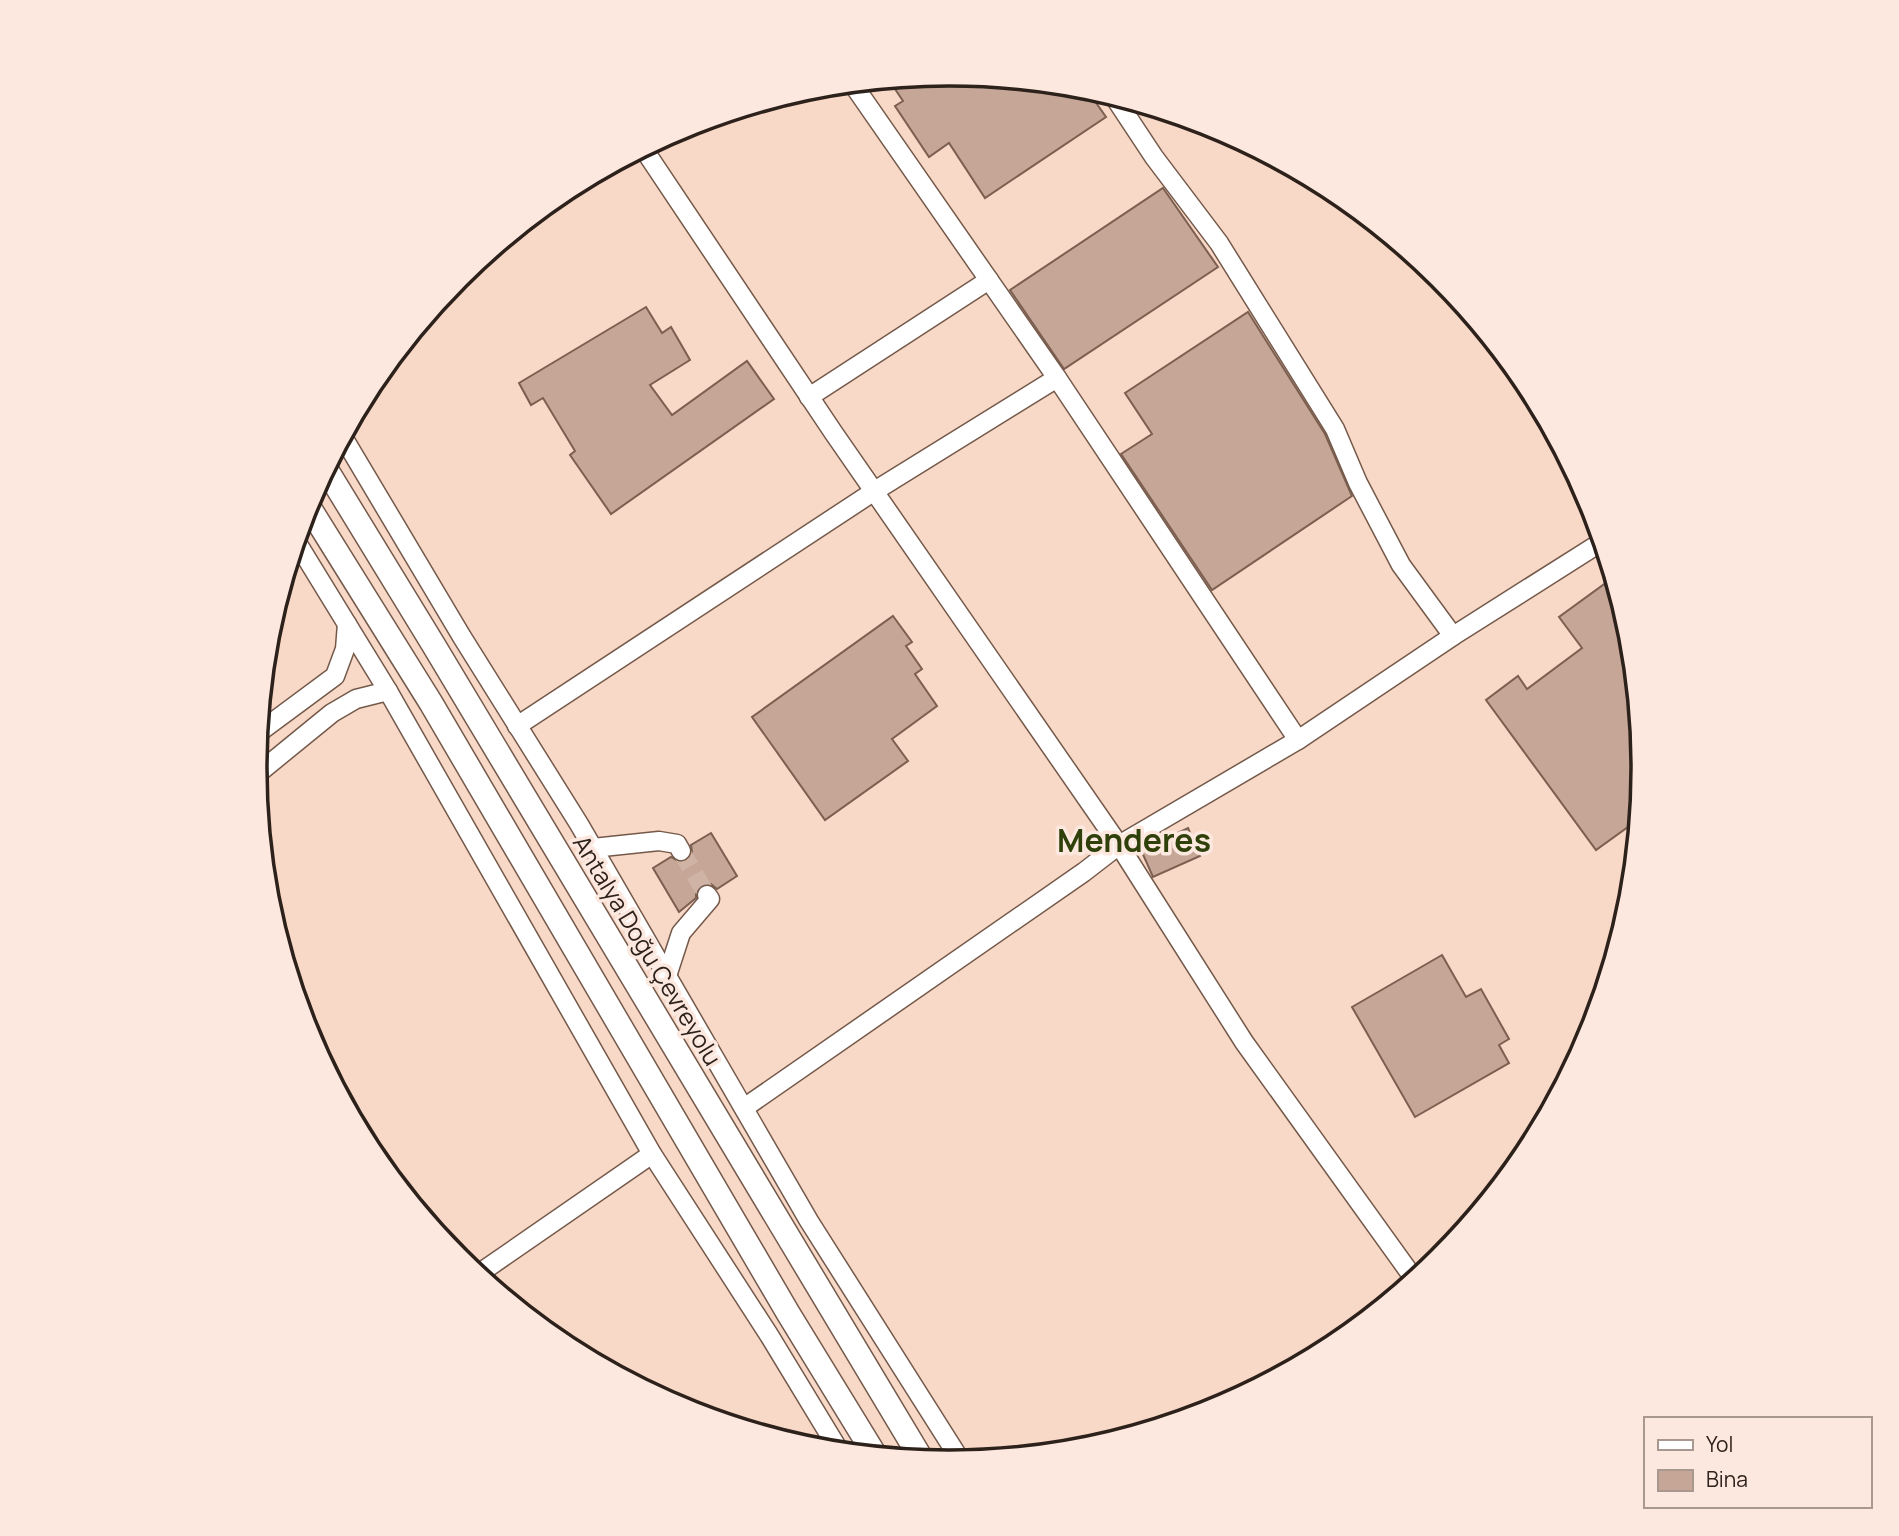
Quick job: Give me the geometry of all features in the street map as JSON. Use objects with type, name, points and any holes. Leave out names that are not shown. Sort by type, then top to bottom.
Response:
[{"type":"main road","name":"Antalya Doğu Çevreyolu","points":[[332,479],[916,1449]]},
{"type":"main road","points":[[315,517],[431,703],[869,1445]]},
{"type":"street","points":[[858,92],[1057,378],[1297,740]]},
{"type":"street","points":[[1122,108],[1154,157],[1219,243],[1335,429],[1358,483],[1401,565],[1453,636]]},
{"type":"street","points":[[648,156],[873,492],[1119,845],[1244,1042],[1409,1272]]},
{"type":"street","points":[[809,397],[989,280]]},
{"type":"street","points":[[517,726],[873,492],[1057,378]]},
{"type":"street","points":[[349,446],[593,848],[809,1221],[954,1450]]},
{"type":"street","points":[[744,1108],[1119,845],[1297,740],[1595,546]]},
{"type":"street","points":[[302,551],[388,691],[652,1154],[769,1335],[832,1440]]},
{"type":"street","points":[[269,725],[335,676],[345,649],[347,624]]},
{"type":"street","points":[[267,766],[332,713],[356,699],[388,691]]},
{"type":"street","points":[[593,848],[659,841],[677,844],[681,851]]},
{"type":"street","points":[[667,976],[681,933],[709,899],[707,895]]},
{"type":"street","points":[[487,1268],[652,1154]]},
{"type":"building","points":[[994,87],[1095,102],[1106,117],[985,198],[949,143],[929,157],[895,106],[903,101],[894,88]]},
{"type":"building","points":[[1163,188],[1218,267],[1064,369],[1010,290]]},
{"type":"building","points":[[646,307],[662,333],[671,327],[690,360],[650,385],[672,415],[747,361],[774,399],[611,514],[570,455],[575,451],[543,398],[531,405],[519,383]]},
{"type":"building","points":[[1248,312],[1325,434],[1352,496],[1212,590],[1121,454],[1152,434],[1125,393]]},
{"type":"building","points":[[1606,583],[1626,679],[1632,768],[1629,826],[1596,850],[1486,700],[1518,676],[1527,689],[1582,648],[1559,617]]},
{"type":"building","points":[[893,616],[912,642],[906,646],[922,669],[915,674],[937,706],[892,739],[908,761],[825,820],[752,717]]},
{"type":"building","points":[[1188,828],[1200,856],[1153,877],[1141,850]]},
{"type":"building","points":[[711,833],[737,876],[717,889],[711,884],[701,886],[696,891],[696,898],[679,912],[653,868],[671,857],[680,862],[687,860],[692,852],[691,845]]},
{"type":"building","points":[[1442,955],[1466,997],[1481,989],[1509,1039],[1499,1045],[1509,1063],[1415,1117],[1352,1007]]},
{"type":"tunnel","points":[[681,851],[707,895]]},
{"type":"district","name":"Menderes","points":[[1134,840]]}]
